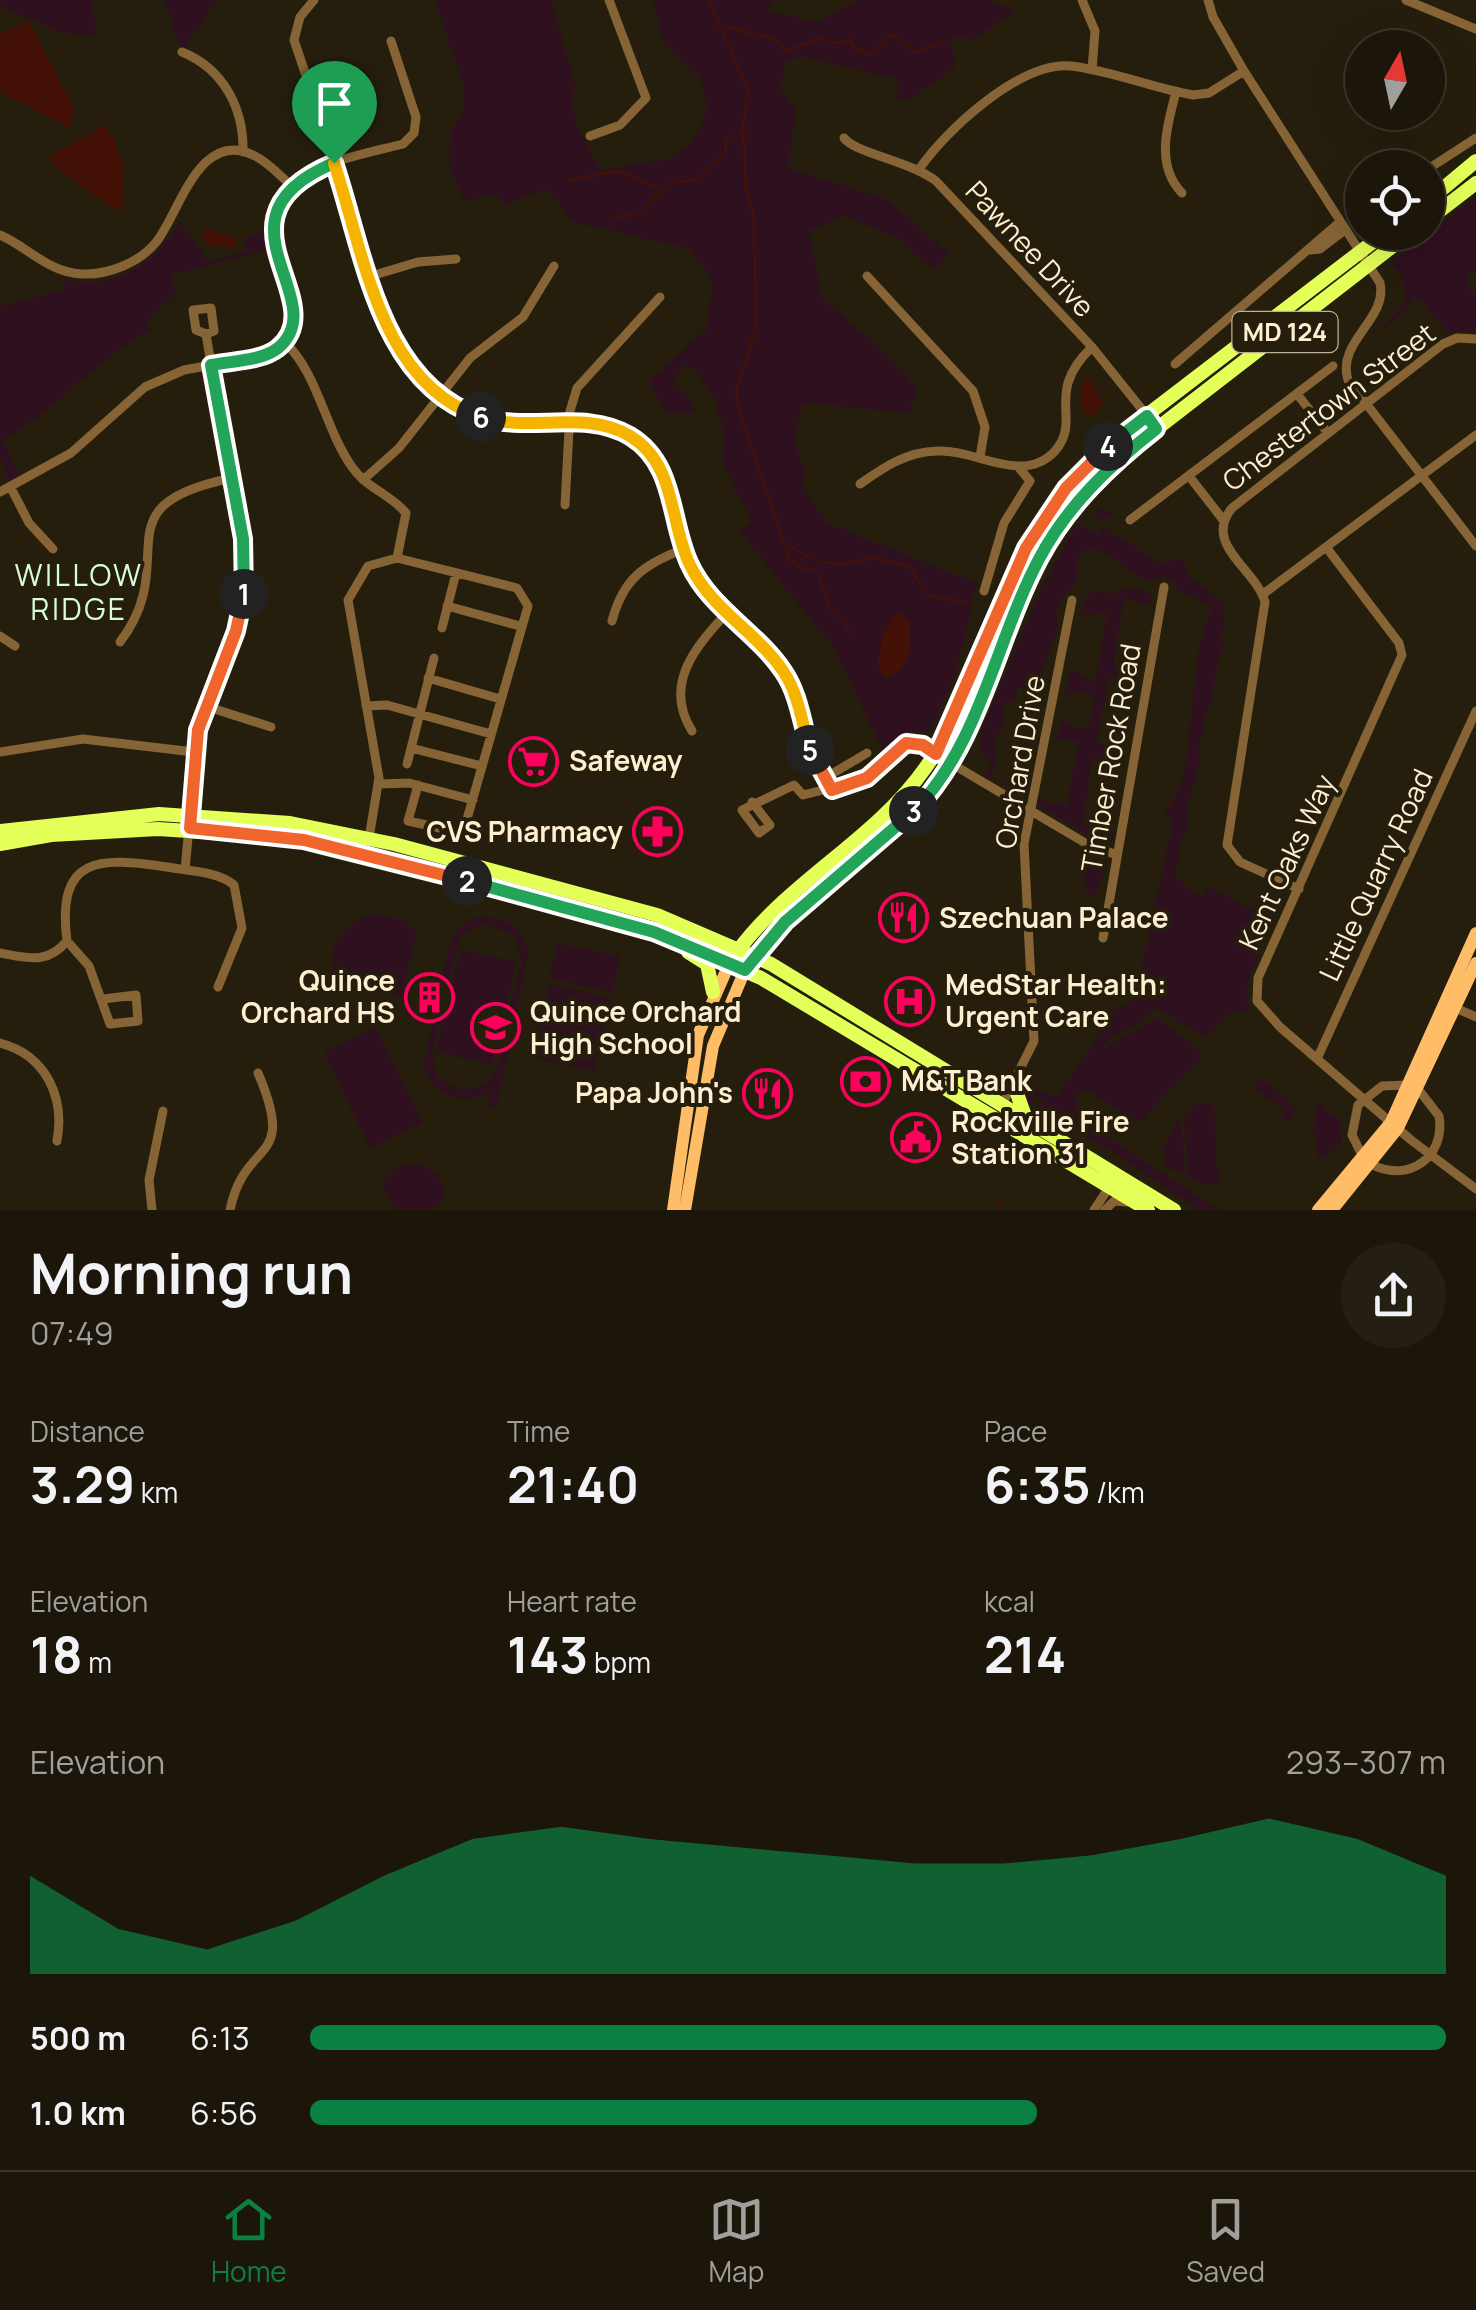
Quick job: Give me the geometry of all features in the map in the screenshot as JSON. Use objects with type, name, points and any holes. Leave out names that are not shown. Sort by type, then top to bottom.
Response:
[{"type":"main road","points":[[1445,187],[1476,161]]},
{"type":"main road","points":[[1445,207],[1476,183]]},
{"type":"main road","name":"MD 124","points":[[745,970],[785,922],[924,801],[950,762],[1048,543],[1083,495],[1156,429],[1371,250]]},
{"type":"main road","name":"MD 124","points":[[730,962],[760,922],[895,806],[936,754],[1020,560],[1046,516],[1088,465],[1147,416],[1379,250]]},
{"type":"main road","points":[[0,831],[118,816],[290,824],[369,838],[628,906],[755,956],[1028,1121],[1146,1203]]},
{"type":"main road","points":[[0,844],[191,822],[345,849],[673,938],[745,970],[1109,1186],[1146,1203],[1174,1210]]},
{"type":"main road","points":[[846,872],[851,844]]},
{"type":"main road","points":[[714,937],[760,922]]},
{"type":"main road","points":[[673,938],[707,964],[713,992]]},
{"type":"main road","points":[[921,1074],[1002,1105],[1012,1120],[1058,1148],[1069,1162]]},
{"type":"main road","points":[[1014,1085],[1017,1102],[1028,1121]]},
{"type":"street","points":[[314,0],[300,17],[294,40],[400,354],[440,396],[494,422],[614,428],[650,452],[666,477],[684,549],[701,585],[786,676],[811,752],[831,788]]},
{"type":"street","points":[[590,136],[620,126],[646,98],[609,0]]},
{"type":"street","points":[[1082,0],[1095,32],[1092,70]]},
{"type":"street","points":[[1208,0],[1213,17],[1244,71],[1380,283],[1381,297],[1348,354],[1345,368],[1350,385],[1476,546]]},
{"type":"street","points":[[1406,0],[1476,29]]},
{"type":"street","points":[[53,549],[5,490],[71,452],[145,387],[170,374],[275,351],[284,341],[293,318],[274,228],[279,203],[291,185],[334,163],[403,144],[414,133],[416,117],[391,40]]},
{"type":"street","points":[[182,52],[201,60],[238,106],[243,152]]},
{"type":"street","points":[[920,168],[942,140],[1013,83],[1066,65],[1176,92],[1208,93],[1244,71]]},
{"type":"street","points":[[1176,92],[1165,150],[1167,169],[1182,193]]},
{"type":"street","name":"Pawnee Drive","points":[[844,138],[858,150],[920,168],[1092,347],[1156,429]]},
{"type":"street","points":[[1445,158],[1476,138]]},
{"type":"street","points":[[0,235],[68,272],[83,274],[119,268],[156,244],[196,170],[224,154],[254,155],[291,185]]},
{"type":"street","points":[[1175,364],[1310,250],[1320,249],[1343,226]]},
{"type":"street","points":[[371,276],[418,262],[456,259]]},
{"type":"street","points":[[363,480],[399,448],[470,358],[523,316],[554,266]]},
{"type":"street","points":[[866,276],[973,390],[985,426],[980,456]]},
{"type":"street","points":[[565,505],[572,402],[583,378],[660,297]]},
{"type":"street","points":[[185,870],[194,752],[205,706],[242,605],[243,539],[206,334]]},
{"type":"street","name":"Chestertown Street","points":[[1263,594],[1227,547],[1224,520],[1232,508],[1450,340],[1476,340]]},
{"type":"street","points":[[284,341],[306,366],[344,452],[363,480],[406,512],[396,558]]},
{"type":"street","points":[[860,484],[909,456],[941,450],[1020,468],[1045,459],[1063,439],[1066,380],[1073,366],[1092,347]]},
{"type":"street","points":[[1130,520],[1333,366]]},
{"type":"street","points":[[1297,394],[1328,434]]},
{"type":"street","points":[[1300,889],[1240,862],[1226,838],[1264,613],[1263,594],[1476,435]]},
{"type":"street","points":[[984,591],[1004,523],[1030,482],[1020,468]]},
{"type":"street","points":[[1189,476],[1224,520]]},
{"type":"street","points":[[120,642],[137,620],[148,590],[148,533],[164,502],[191,486],[232,478]]},
{"type":"street","name":"Kent Oaks Way","points":[[1326,546],[1399,644],[1402,655],[1256,992],[1266,1013],[1430,1156],[1476,1188]]},
{"type":"street","points":[[612,621],[632,577],[655,560],[684,549]]},
{"type":"street","points":[[369,838],[379,784],[348,600],[368,566],[396,558],[523,592],[528,613],[520,626],[465,830],[459,834],[408,821],[418,785]]},
{"type":"street","points":[[442,628],[456,572]]},
{"type":"street","name":"Timber Rock Road","points":[[1103,938],[1164,587]]},
{"type":"street","name":"Orchard Drive","points":[[1002,1105],[1034,1036],[1024,853],[1072,600]]},
{"type":"street","points":[[447,606],[520,626]]},
{"type":"street","points":[[692,731],[680,704],[684,669],[693,651],[726,614]]},
{"type":"street","points":[[0,636],[15,646]]},
{"type":"street","points":[[407,764],[434,658]]},
{"type":"street","points":[[428,678],[500,699]]},
{"type":"street","points":[[366,706],[388,705],[491,734]]},
{"type":"street","points":[[205,706],[271,726]]},
{"type":"street","name":"Little Quarry Road","points":[[1317,1058],[1476,710]]},
{"type":"street","points":[[0,752],[83,738],[194,752]]},
{"type":"street","points":[[752,802],[794,785],[803,795],[831,788],[842,790],[867,778],[906,743],[923,745],[1094,847],[1117,855]]},
{"type":"street","points":[[411,748],[482,766]]},
{"type":"street","points":[[825,778],[866,753]]},
{"type":"street","points":[[379,784],[418,785],[473,800]]},
{"type":"street","points":[[103,999],[136,995],[138,1021],[110,1024],[89,966],[67,941],[66,896],[70,886],[90,868],[115,859],[228,880],[238,894],[238,944],[218,988]]},
{"type":"street","points":[[1332,1210],[1394,1125],[1450,1005],[1476,933]]},
{"type":"street","points":[[0,953],[37,960],[58,952],[67,941]]},
{"type":"street","points":[[673,1210],[698,1035],[713,992],[730,962]]},
{"type":"street","points":[[1450,1005],[1476,963]]},
{"type":"street","points":[[685,1210],[713,1046],[726,1004],[745,970]]},
{"type":"street","points":[[1450,1005],[1476,1017]]},
{"type":"street","points":[[0,1043],[24,1053],[50,1080],[61,1119],[57,1141]]},
{"type":"street","points":[[230,1210],[244,1174],[274,1135],[272,1106],[258,1073]]},
{"type":"street","points":[[1382,1086],[1413,1087],[1433,1103],[1440,1122],[1430,1156],[1402,1172],[1367,1161],[1352,1128],[1363,1098],[1382,1086]]},
{"type":"street","points":[[152,1210],[150,1180],[162,1110]]},
{"type":"street","points":[[1318,1210],[1367,1161]]},
{"type":"street","points":[[1094,1210],[1109,1186]]},
{"type":"street","points":[[1105,1210],[1114,1201],[1146,1203]]},
{"type":"shaded area","points":[[0,0],[92,0],[96,35],[61,33],[0,6]]},
{"type":"shaded area","points":[[164,0],[217,0],[182,52]]},
{"type":"shaded area","points":[[435,0],[551,0],[575,84],[572,104],[577,124],[600,170],[670,159],[693,141],[707,113],[701,78],[664,43],[653,0],[774,0],[767,11],[818,22],[857,0],[988,0],[1015,11],[973,39],[951,37],[955,67],[913,97],[896,100],[898,79],[799,56],[785,63],[780,87],[796,109],[788,168],[887,200],[949,254],[935,271],[900,240],[844,215],[809,231],[822,298],[876,345],[918,389],[908,413],[804,403],[796,438],[798,454],[807,472],[801,485],[827,523],[977,583],[955,677],[930,730],[901,733],[906,743],[886,757],[834,648],[740,532],[752,522],[722,461],[724,434],[715,401],[697,372],[683,364],[673,384],[689,397],[695,413],[666,414],[649,381],[706,329],[713,281],[688,248],[572,222],[547,188],[503,205],[496,194],[464,202],[449,162],[450,133],[463,112],[464,86]]},
{"type":"shaded area","points":[[29,21],[74,111],[70,128],[0,92],[0,33]]},
{"type":"shaded area","points":[[104,125],[122,163],[122,206],[116,211],[49,157]]},
{"type":"shaded area","points":[[1476,197],[1476,271],[1468,274],[1467,286],[1476,295],[1476,330],[1447,333],[1422,301],[1413,297],[1405,312],[1379,331],[1406,300],[1402,277],[1391,262],[1407,250],[1445,250],[1445,221]]},
{"type":"shaded area","points":[[180,221],[209,262],[247,251],[244,237],[264,232],[267,250],[170,276],[176,294],[148,319],[151,330],[112,355],[42,414],[3,440],[20,480],[11,484],[0,458],[0,307],[62,290],[64,280],[100,281],[132,271],[159,250]]},
{"type":"shaded area","points":[[205,229],[234,236],[237,243],[232,247],[208,246],[200,233]]},
{"type":"shaded area","points":[[1087,375],[1104,404],[1092,417],[1081,410],[1080,391]]},
{"type":"shaded area","points":[[1104,508],[1117,517],[1102,518],[1103,527],[1159,563],[1183,558],[1189,576],[1229,608],[1220,613],[1226,622],[1220,637],[1225,646],[1203,721],[1206,737],[1200,739],[1189,827],[1182,837],[1175,878],[1201,897],[1208,887],[1260,914],[1260,947],[1246,996],[1251,1013],[1231,1012],[1206,1037],[1156,1008],[1137,1024],[1110,1038],[1100,1050],[1158,1018],[1200,1051],[1202,1057],[1143,1119],[1134,1121],[1088,1090],[1078,1093],[1076,1117],[1219,1210],[1199,1210],[1106,1147],[1058,1121],[1050,1111],[1041,1110],[1043,1099],[1033,1097],[1033,1106],[1023,1100],[1024,1084],[1056,1097],[1096,1040],[1098,1030],[1092,1023],[1090,1004],[1107,1010],[1121,1008],[1144,984],[1140,975],[1173,822],[1164,811],[1176,796],[1183,775],[1197,659],[1211,613],[1210,605],[1178,590],[1174,581],[1159,576],[1151,582],[1105,553],[1087,548],[1078,559],[1076,586],[1067,590],[1057,607],[1058,631],[1042,670],[1047,689],[1018,688],[1015,702],[1004,703],[1002,730],[994,736],[997,766],[989,779],[984,776],[991,763],[979,747],[982,729],[1041,589],[1077,523],[1098,534],[1102,527],[1100,519],[1094,518],[1097,510]]},
{"type":"shaded area","points":[[1119,589],[1143,589],[1151,595],[1149,606],[1124,598],[1113,664],[1138,665],[1134,685],[1109,676],[1097,744],[1123,745],[1120,765],[1092,757],[1083,825],[1109,825],[1108,831],[1115,833],[1109,847],[1037,805],[1038,800],[1067,806],[1079,741],[1057,740],[1061,718],[1074,727],[1088,729],[1094,695],[1085,689],[1084,693],[1065,695],[1070,669],[1087,677],[1086,682],[1095,681],[1107,613],[1081,615],[1084,599],[1089,600],[1091,591],[1112,594]]},
{"type":"shaded area","points":[[898,612],[909,621],[910,646],[902,667],[888,678],[881,672],[878,660],[884,632]]},
{"type":"shaded area","points":[[1087,863],[1104,871],[1095,896],[1087,894],[1083,866]]},
{"type":"shaded area","points":[[381,914],[406,922],[417,932],[401,998],[334,982],[333,956],[340,936],[356,922]]},
{"type":"shaded area","points":[[481,916],[512,923],[529,950],[496,1107],[488,1106],[490,1091],[459,1098],[441,1091],[433,1084],[424,1063],[451,938],[465,923]],"holes":[[[486,924],[514,935],[521,961],[496,1070],[485,1084],[462,1091],[437,1077],[432,1053],[458,942],[466,931]]]},
{"type":"shaded area","points":[[557,943],[620,956],[612,992],[549,978]]},
{"type":"shaded area","points":[[460,949],[516,962],[493,1065],[436,1052]]},
{"type":"shaded area","points":[[549,984],[611,998],[594,1071],[533,1057]]},
{"type":"shaded area","points":[[376,1027],[422,1123],[370,1148],[324,1053]]},
{"type":"shaded area","points":[[1262,1078],[1296,1108],[1293,1118],[1285,1120],[1281,1116],[1285,1111],[1254,1087]]},
{"type":"shaded area","points":[[1317,1100],[1331,1115],[1340,1117],[1342,1144],[1319,1159],[1313,1130]]},
{"type":"shaded area","points":[[1214,1103],[1217,1171],[1222,1175],[1214,1184],[1199,1185],[1198,1179],[1188,1179],[1184,1118],[1197,1104]]},
{"type":"shaded area","points":[[1176,1122],[1181,1122],[1185,1174],[1165,1167],[1164,1147]]},
{"type":"shaded area","points":[[418,1164],[437,1173],[446,1199],[430,1210],[396,1210],[381,1185],[398,1167]]},
{"type":"waterway","points":[[709,0],[748,90],[743,125],[746,187],[754,218],[756,328],[736,390],[740,415],[790,559],[802,568],[815,570]]},
{"type":"waterway","points":[[725,26],[776,40],[785,52],[818,38],[830,44],[851,40],[853,47],[871,55],[893,34],[915,52],[945,41]]},
{"type":"waterway","points":[[614,218],[641,212],[671,180],[688,181],[701,175],[725,154],[726,139],[742,130]]},
{"type":"waterway","points":[[569,180],[622,171],[656,188]]},
{"type":"waterway","points":[[790,546],[810,558]]},
{"type":"waterway","points":[[819,562],[841,564],[874,558],[909,566],[928,596],[968,603]]},
{"type":"waterway","points":[[819,573],[829,609],[844,620],[849,632]]},
{"type":"waterway","points":[[1000,1200],[1003,1210]]},
{"type":"place","name":"Safeway","points":[[534,761]]},
{"type":"place","name":"CVS Pharmacy","points":[[658,832]]},
{"type":"place","name":"Szechuan Palace","points":[[904,918]]},
{"type":"place","name":"Quince Orchard HS","points":[[430,997]]},
{"type":"place","name":"MedStar Health: Urgent Care","points":[[910,1001]]},
{"type":"place","name":"Quince Orchard High School","points":[[495,1028]]},
{"type":"place","name":"M&T Bank","points":[[866,1081]]},
{"type":"place","name":"Papa John's","points":[[768,1093]]},
{"type":"place","name":"Rockville Fire Station 31","points":[[916,1138]]},
{"type":"district","name":"WILLOW RIDGE","points":[[79,593]]},
{"type":"route","points":[[334,163],[392,336],[400,354],[421,381],[466,412],[494,422],[594,424],[632,437],[650,452],[666,477],[678,534],[701,585],[783,671],[794,693],[811,752],[832,790],[842,790],[867,778],[897,747],[906,743],[915,742],[936,754],[1020,560],[1046,516],[1066,488],[1113,441],[1147,416],[1156,429],[1083,495],[1048,543],[956,751],[927,797],[770,936],[745,970],[673,938],[632,925],[356,852],[304,840],[190,828],[198,730],[236,631],[246,572],[211,365],[275,351],[292,328],[290,298],[275,243],[275,217],[291,185],[334,163]]}]
